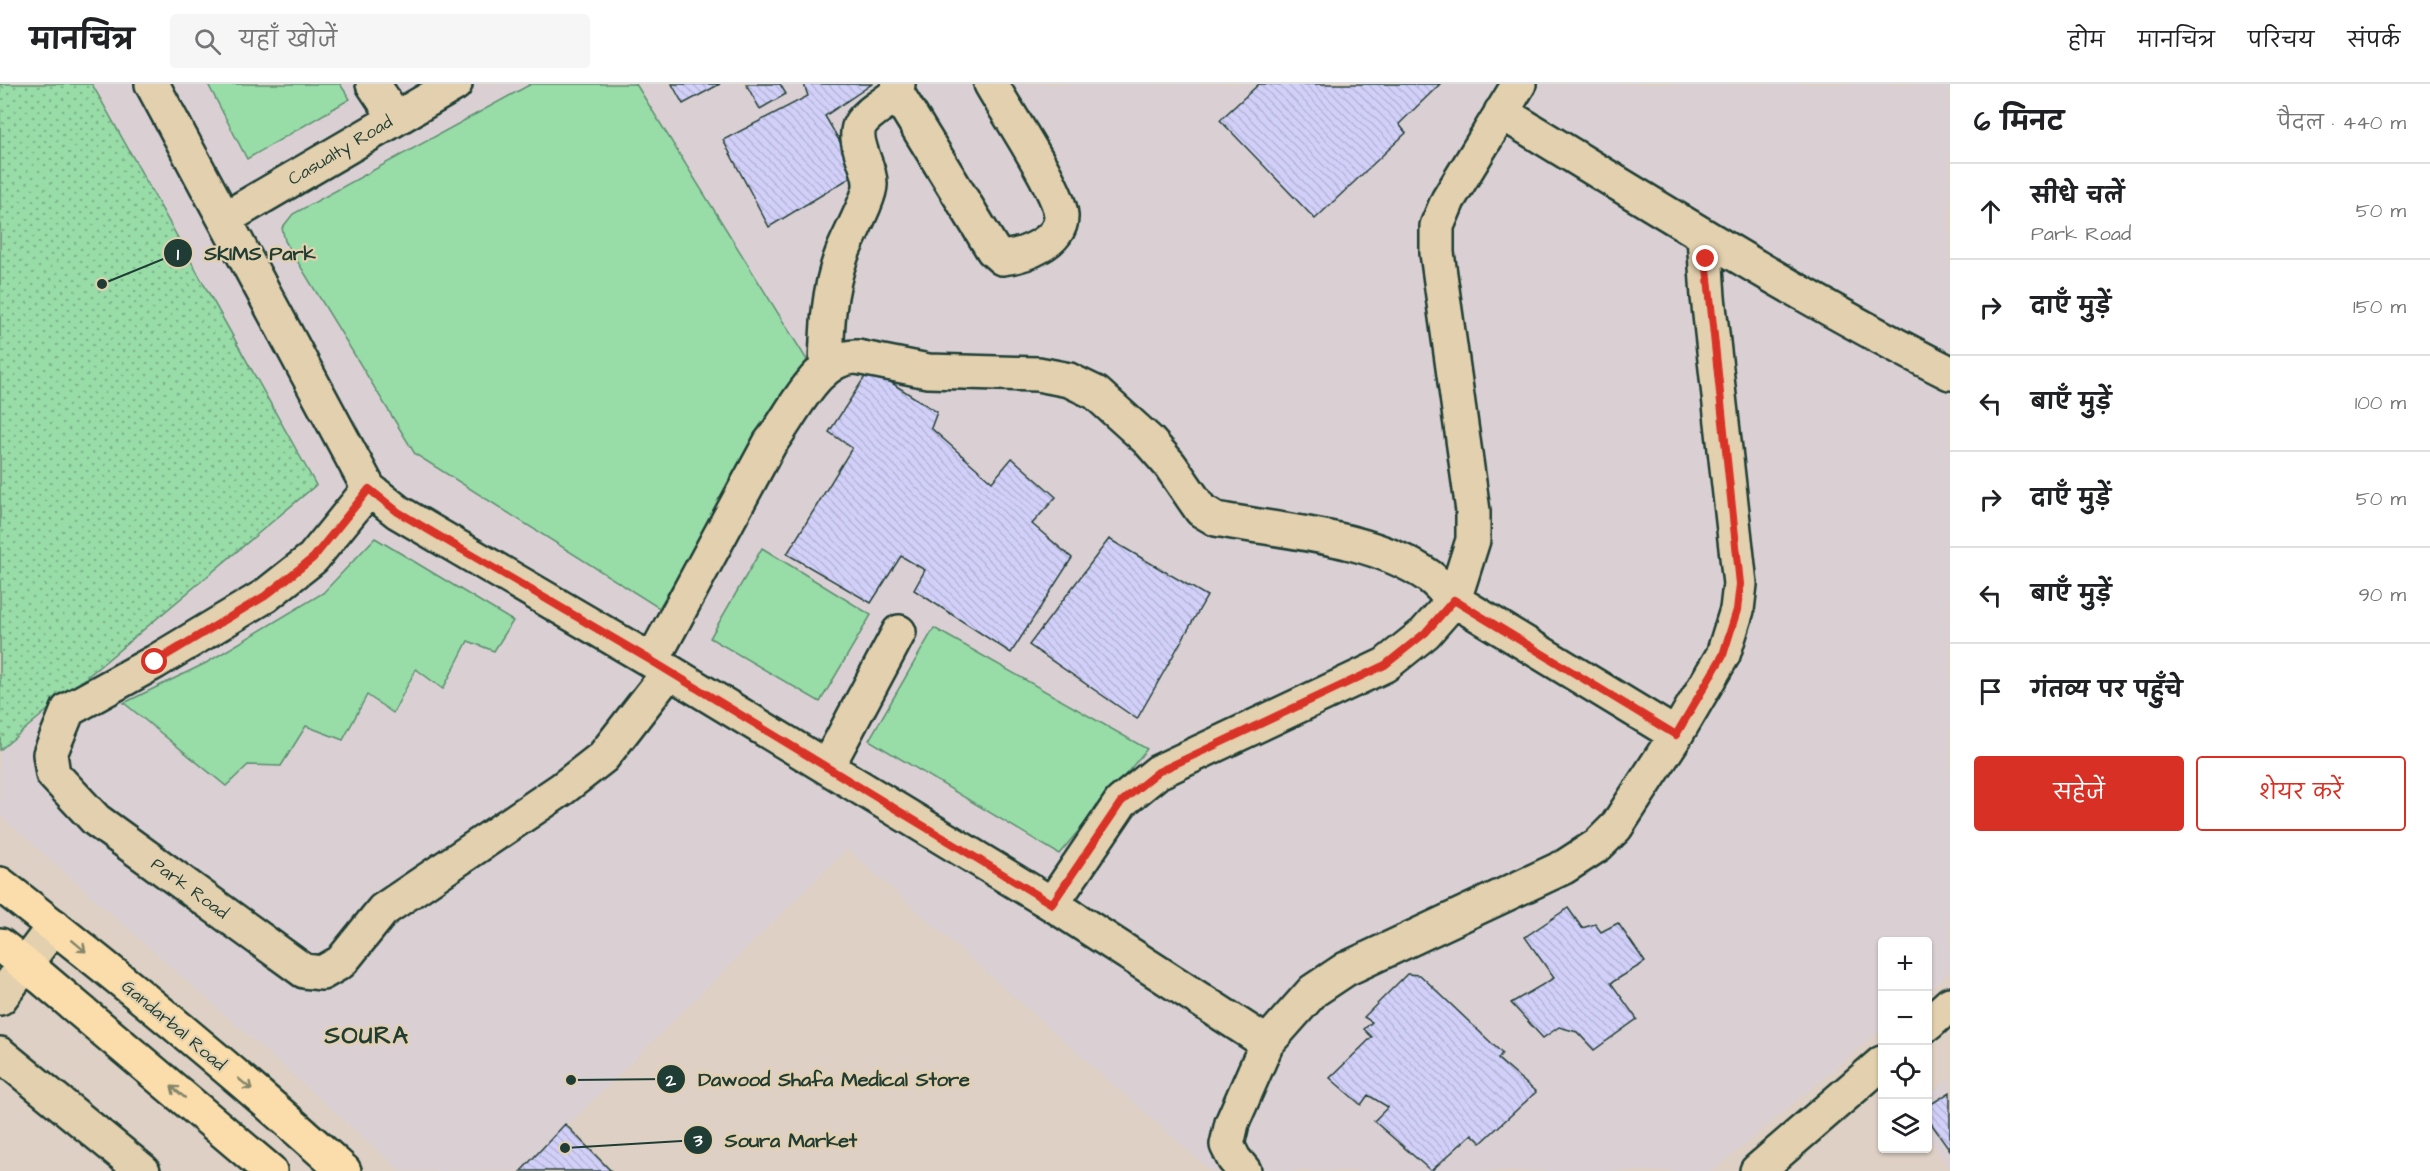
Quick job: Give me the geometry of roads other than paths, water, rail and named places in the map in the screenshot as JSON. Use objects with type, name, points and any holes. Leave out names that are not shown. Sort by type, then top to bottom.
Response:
[{"type":"main road","name":"Gandarbal Road","points":[[0,884],[284,1117],[344,1171]]},
{"type":"main road","points":[[12,955],[270,1171]]},
{"type":"street","points":[[152,84],[226,218],[369,489],[398,512],[661,666],[1052,904],[1267,1043]]},
{"type":"street","points":[[373,84],[395,117]]},
{"type":"street","name":"Casualty Road","points":[[226,218],[395,117],[455,84]]},
{"type":"street","points":[[826,368],[828,312],[832,293],[841,256],[870,187],[869,173],[861,153],[858,133],[861,123],[897,89],[993,250],[1002,258],[1019,256],[1044,244],[1056,231],[1061,216],[1054,193],[990,84]]},
{"type":"street","points":[[1052,904],[1121,802],[1158,772],[1385,665],[1425,633],[1454,600],[1473,540],[1473,511],[1437,253],[1437,226],[1448,200],[1519,84]]},
{"type":"street","points":[[1501,112],[1704,236],[1905,350],[1950,373]]},
{"type":"street","points":[[1244,1171],[1234,1159],[1227,1145],[1232,1123],[1267,1043],[1313,991],[1346,969],[1564,867],[1598,845],[1616,827],[1676,735],[1723,655],[1737,610],[1740,584],[1708,297],[1704,236]]},
{"type":"street","points":[[826,368],[846,356],[928,371],[1038,374],[1069,380],[1096,393],[1149,441],[1170,465],[1201,510],[1216,519],[1320,537],[1385,555],[1411,566],[1432,578],[1454,600],[1676,735]]},
{"type":"street","name":"Park Road","points":[[369,489],[313,558],[265,596],[155,662],[68,710],[50,754],[54,774],[96,820],[304,971],[322,973],[341,963],[383,910],[562,789],[603,757],[661,666],[770,443],[817,375],[826,368]]},
{"type":"street","points":[[826,767],[898,632]]},
{"type":"street","points":[[0,998],[12,955],[54,926]]},
{"type":"street","points":[[0,1054],[143,1171]]},
{"type":"street","points":[[1757,1171],[1878,1066]]},
{"type":"place","name":"SKIMS Park","points":[[102,284]]},
{"type":"place","name":"Dawood Shafa Medical Store","points":[[571,1080]]},
{"type":"place","name":"Soura Market","points":[[565,1148]]},
{"type":"district","name":"SOURA","points":[[367,1035]]}]
